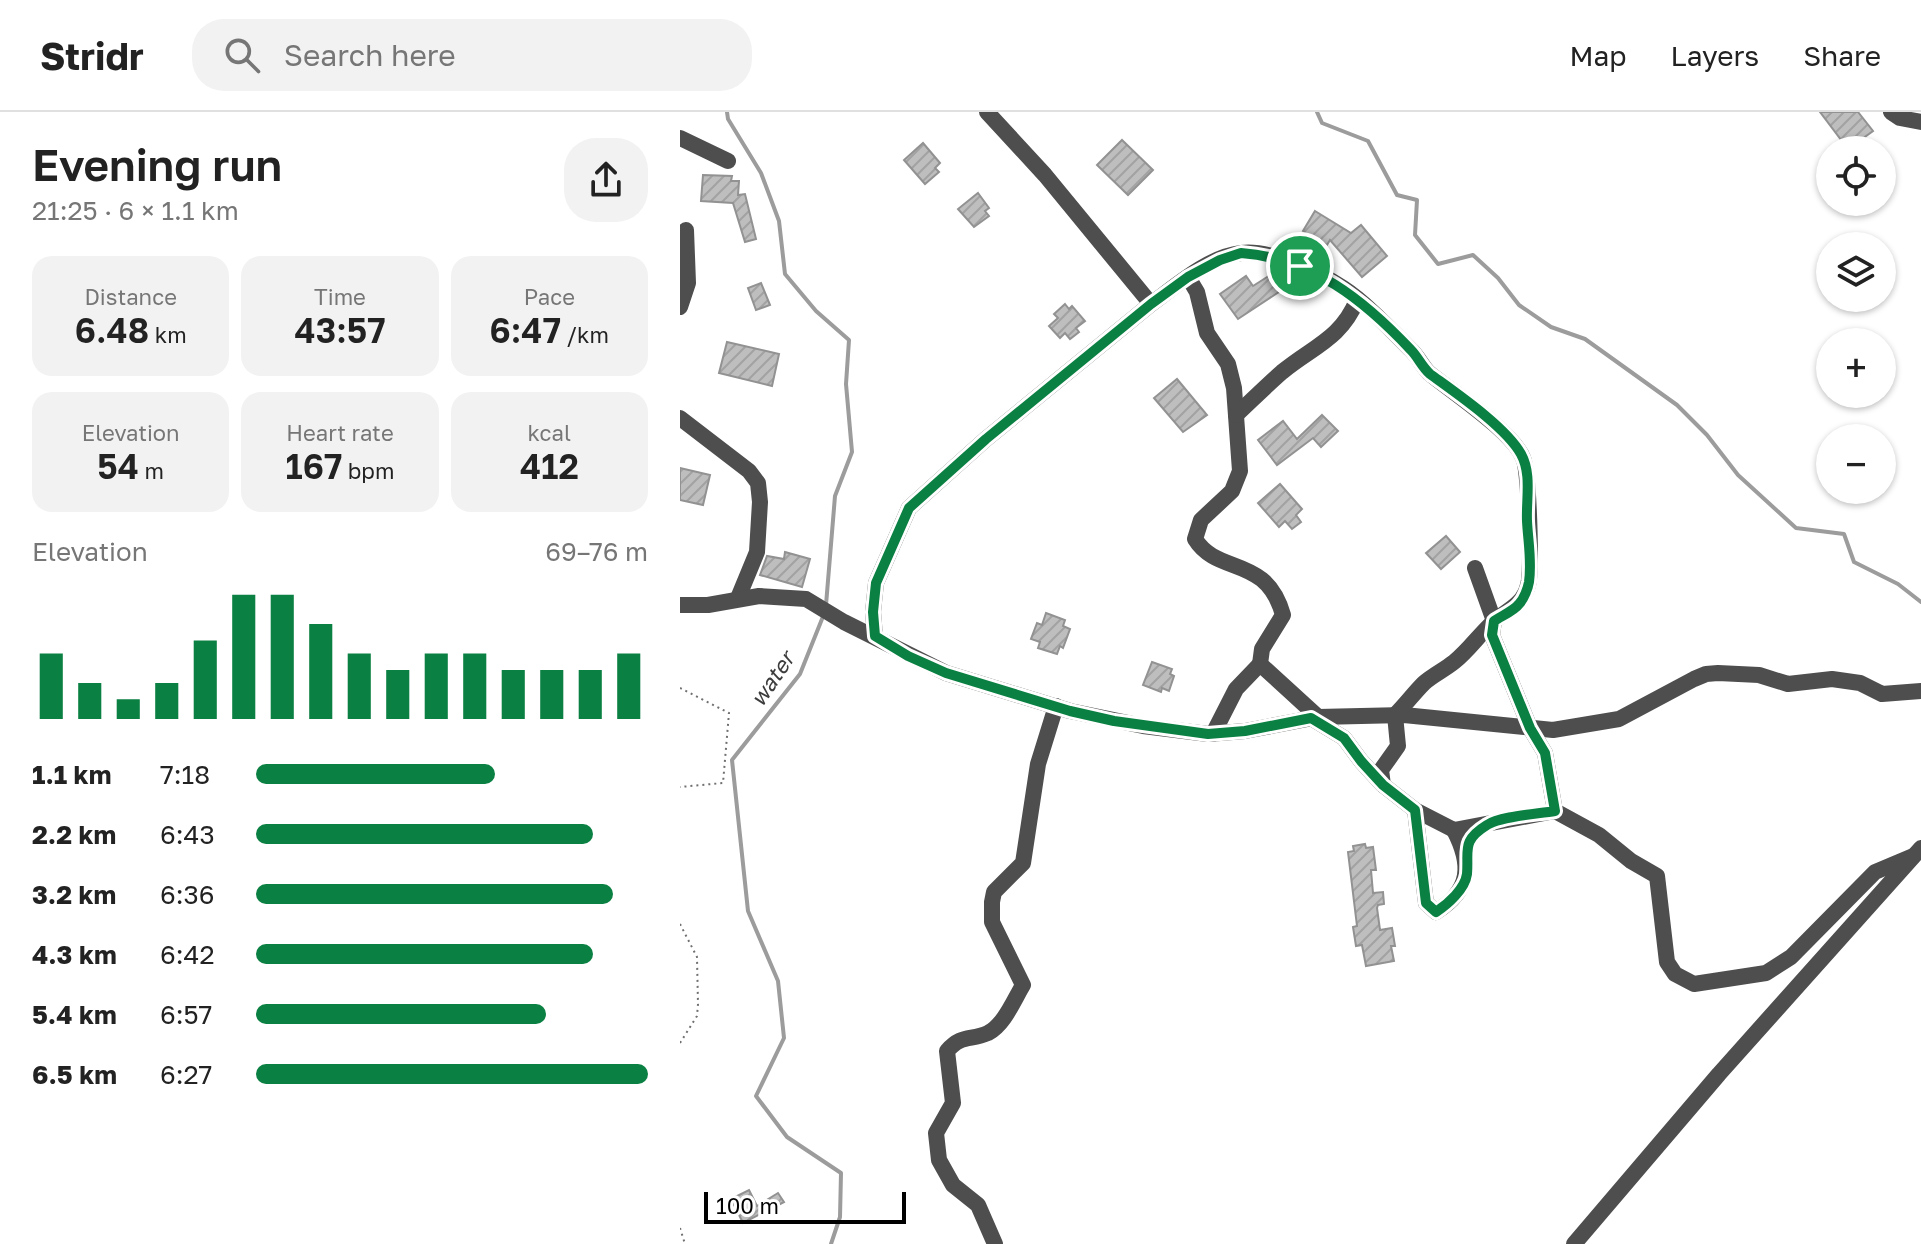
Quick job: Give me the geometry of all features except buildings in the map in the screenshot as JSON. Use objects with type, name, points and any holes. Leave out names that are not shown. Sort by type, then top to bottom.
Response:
[{"type":"street","points":[[987,112],[1045,175],[1151,304]]},
{"type":"street","points":[[1891,112],[1900,118],[1921,122]]},
{"type":"street","points":[[680,138],[728,161]]},
{"type":"street","points":[[680,307],[688,283],[686,230]]},
{"type":"street","points":[[875,636],[873,612],[876,583],[909,508],[986,439],[1188,277],[1241,253],[1265,254],[1311,271],[1344,288],[1413,352],[1427,371],[1454,390],[1515,445],[1524,458],[1528,477],[1528,586],[1519,605],[1494,621],[1456,661],[1425,682],[1395,715],[1398,746],[1381,770],[1383,785]]},
{"type":"street","points":[[1188,277],[1197,292],[1207,333],[1228,364],[1234,388],[1240,471],[1232,491],[1201,520],[1195,539],[1204,553],[1264,579],[1279,601],[1283,615],[1262,649],[1260,664],[1236,689],[1213,734]]},
{"type":"street","points":[[1236,415],[1283,371],[1330,339],[1349,319],[1357,300]]},
{"type":"street","points":[[680,418],[749,471],[758,483],[757,552],[738,598]]},
{"type":"street","points":[[1475,568],[1494,621],[1492,635],[1530,728],[1545,753],[1555,811]]},
{"type":"street","points":[[680,605],[724,603],[759,596],[806,599],[908,656],[946,673],[1085,715],[1154,728],[1213,734],[1314,718],[1395,715],[1553,730],[1619,719],[1706,674],[1759,675],[1788,684],[1832,679],[1860,683],[1882,694],[1921,691]]},
{"type":"street","points":[[1260,664],[1314,718],[1344,738],[1383,785],[1415,810],[1454,830],[1465,851],[1467,877],[1450,903],[1436,912],[1426,903],[1415,810]]},
{"type":"street","points":[[995,1244],[978,1205],[953,1185],[939,1160],[936,1133],[953,1103],[947,1051],[956,1040],[990,1032],[1007,1013],[1023,985],[992,922],[992,902],[994,892],[1023,863],[1038,764],[1056,706]]},
{"type":"street","points":[[1454,830],[1555,811],[1599,835],[1631,861],[1657,876],[1667,962],[1675,974],[1694,984],[1766,973],[1791,957],[1875,872],[1917,852]]},
{"type":"street","points":[[1465,851],[1472,838],[1489,823]]},
{"type":"street","points":[[1574,1244],[1719,1074],[1917,852]]},
{"type":"path","points":[[680,688],[729,713],[723,783],[680,787]]},
{"type":"path","points":[[680,924],[697,957],[698,976],[697,1016],[680,1043]]},
{"type":"path","points":[[680,1228],[685,1244]]},
{"type":"waterway","name":"water","points":[[727,112],[728,119],[761,173],[779,221],[785,274],[816,311],[849,340],[846,384],[852,452],[835,496],[826,605]]},
{"type":"waterway","points":[[1317,112],[1322,123],[1368,141],[1397,195],[1417,200],[1415,235],[1438,264],[1473,255],[1498,278],[1519,305],[1551,327],[1585,339],[1677,405],[1707,435],[1738,475],[1796,528],[1844,534],[1854,562],[1898,584],[1921,602]]},
{"type":"waterway","name":"water","points":[[824,614],[800,674],[732,760],[748,911],[778,981],[784,1038],[756,1096],[787,1137],[841,1173],[840,1217],[831,1244]]},
{"type":"route","points":[[1241,253],[1265,254],[1300,266],[1344,288],[1413,352],[1427,371],[1454,390],[1515,445],[1524,458],[1528,477],[1528,586],[1519,605],[1494,621],[1492,635],[1530,728],[1545,753],[1555,811],[1489,823],[1472,838],[1465,851],[1467,877],[1450,903],[1436,912],[1426,903],[1415,810],[1383,785],[1344,738],[1311,718],[1245,731],[1208,734],[1114,721],[1070,711],[946,673],[908,656],[875,636],[873,612],[876,583],[892,541],[909,508],[938,480],[1188,277],[1241,253]]}]
